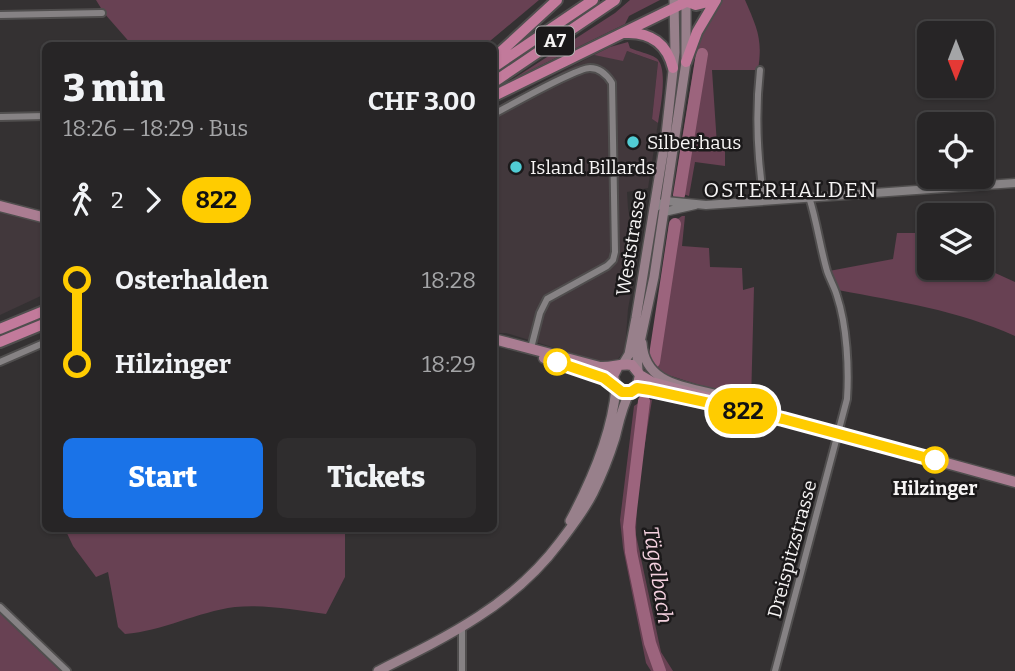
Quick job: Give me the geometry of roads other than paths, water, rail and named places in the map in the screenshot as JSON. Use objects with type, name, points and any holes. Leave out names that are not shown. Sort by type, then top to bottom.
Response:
[{"type":"highway","name":"A7","points":[[497,55],[557,0]]},
{"type":"highway","name":"A7","points":[[497,65],[593,0]]},
{"type":"highway","name":"A7","points":[[497,80],[615,0]]},
{"type":"highway","name":"A7","points":[[497,95],[681,2],[700,5],[716,0]]},
{"type":"highway","name":"A7","points":[[686,62],[696,32],[716,0]]},
{"type":"highway","points":[[624,33],[643,34],[656,40],[667,52],[673,68]]},
{"type":"highway","points":[[0,329],[42,312]]},
{"type":"highway","points":[[0,342],[42,325]]},
{"type":"main road","name":"Weststrasse","points":[[639,372],[636,356],[668,202],[686,62],[681,2]]},
{"type":"main road","name":"Weststrasse","points":[[620,366],[633,336],[654,208],[681,2]]},
{"type":"main road","points":[[0,206],[42,217]]},
{"type":"main road","name":"Weststrasse","points":[[642,333],[643,355],[655,374],[742,406]]},
{"type":"main road","points":[[497,341],[600,367],[632,365],[652,382],[1015,482]]},
{"type":"main road","points":[[497,341],[598,375],[622,392],[634,390],[783,419]]},
{"type":"main road","points":[[562,540],[595,468],[608,428],[615,386],[612,376],[620,366]]},
{"type":"main road","points":[[378,671],[462,629],[487,613],[521,586],[562,540],[593,494],[610,453],[625,402],[634,390],[639,372]]},
{"type":"street","points":[[0,15],[102,13]]},
{"type":"street","points":[[497,112],[581,69],[600,70],[612,83],[614,260],[547,299],[540,313],[531,348]]},
{"type":"street","points":[[760,70],[756,126],[757,156],[764,199]]},
{"type":"street","points":[[0,117],[42,116]]},
{"type":"street","points":[[666,212],[684,206],[764,199],[1015,183]]},
{"type":"street","name":"Dreispitzstrasse","points":[[775,671],[839,434],[849,379],[842,313],[827,273],[809,197]]},
{"type":"street","points":[[654,208],[668,202],[684,206]]},
{"type":"street","points":[[0,362],[42,344]]},
{"type":"street","points":[[0,607],[67,671]]},
{"type":"street","points":[[462,629],[462,671]]},
{"type":"waterway","name":"Tägelbach","points":[[679,195],[702,54]]},
{"type":"waterway","name":"Tägelbach","points":[[654,362],[675,224]]},
{"type":"waterway","name":"Tägelbach","points":[[644,401],[629,527],[631,552],[650,643],[660,671]]},
{"type":"place","name":"Silberhaus","points":[[633,142]]},
{"type":"place","name":"Island Billards","points":[[516,167]]},
{"type":"place","name":"Hilzinger","points":[[935,460]]},
{"type":"district","name":"OSTERHALDEN","points":[[791,190]]}]
